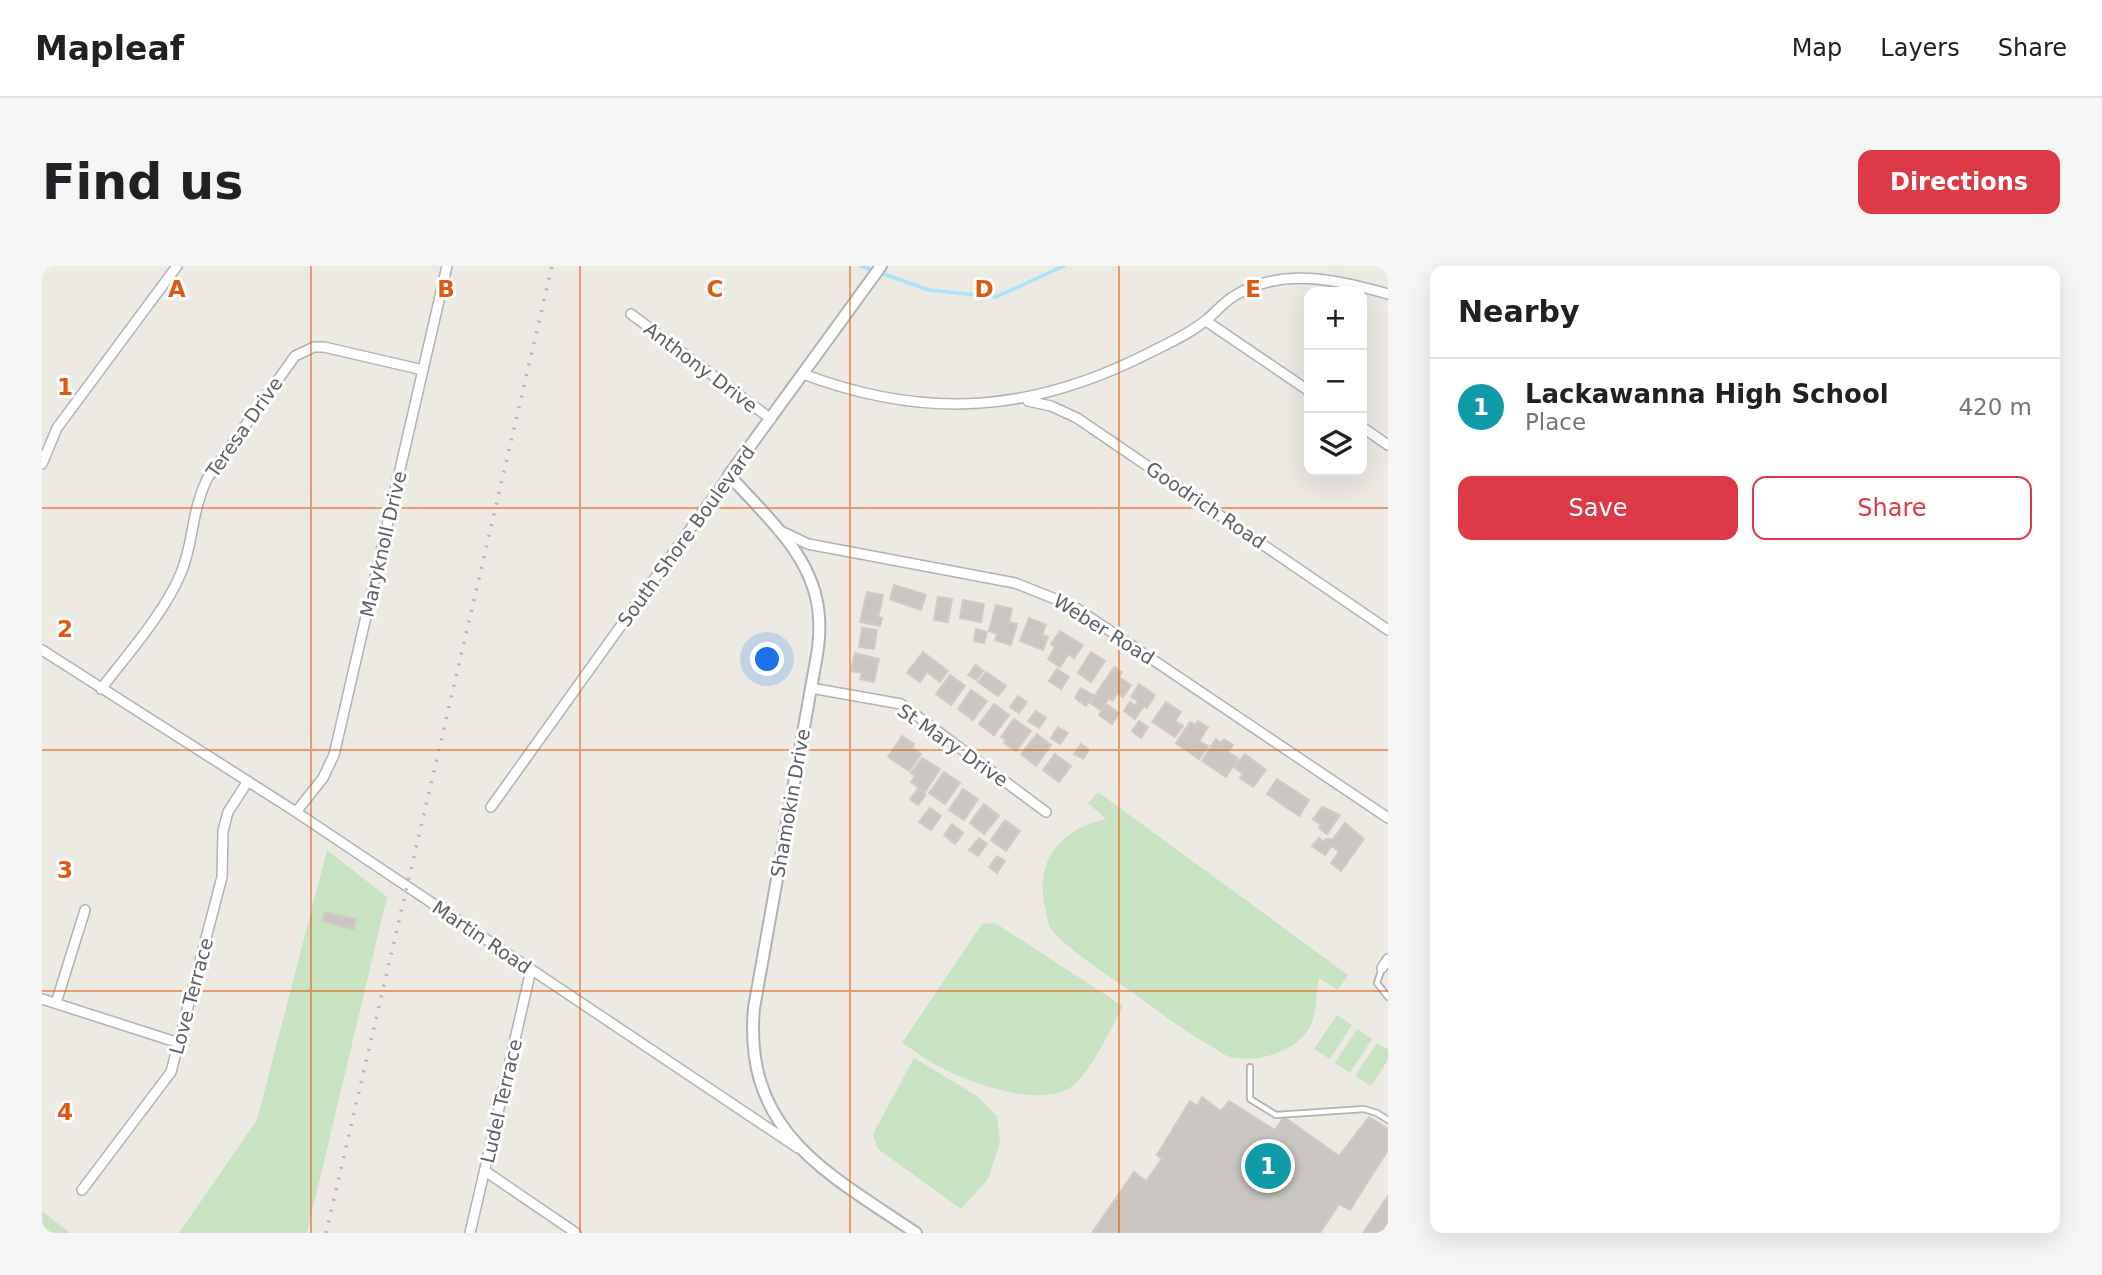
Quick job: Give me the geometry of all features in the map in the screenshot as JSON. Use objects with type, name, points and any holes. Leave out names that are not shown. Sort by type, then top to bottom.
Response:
[{"type":"street","points":[[42,464],[49,444],[64,418],[177,266]]},
{"type":"street","name":"Maryknoll Drive","points":[[296,812],[323,778],[334,755],[447,266]]},
{"type":"street","name":"South Shore Boulevard","points":[[491,807],[881,266]]},
{"type":"street","points":[[803,374],[856,392],[897,400],[964,404],[1016,400],[1045,395],[1104,375],[1152,352],[1206,321],[1222,305],[1247,289],[1284,279],[1319,278],[1388,294]]},
{"type":"street","name":"Anthony Drive","points":[[631,314],[771,419]]},
{"type":"street","points":[[1206,321],[1304,388]]},
{"type":"street","name":"Teresa Drive","points":[[102,689],[175,586],[187,554],[199,495],[207,479],[295,356],[314,347],[324,346],[423,370]]},
{"type":"street","name":"Goodrich Road","points":[[1016,400],[1051,406],[1077,418],[1388,630]]},
{"type":"street","points":[[1367,430],[1388,445]]},
{"type":"street","name":"Shamokin Drive","points":[[729,475],[781,531],[800,557],[816,597],[819,636],[752,1029],[753,1050],[762,1088],[777,1119],[798,1148]]},
{"type":"street","name":"Weber Road","points":[[781,531],[808,544],[991,578],[1052,596],[1093,618],[1388,818]]},
{"type":"street","name":"Martin Road","points":[[42,650],[296,812],[798,1148],[839,1181],[916,1233]]},
{"type":"street","name":"St Mary Drive","points":[[811,688],[901,704],[1046,812]]},
{"type":"street","name":"Love Terrace","points":[[82,1190],[171,1072],[222,877],[223,831],[229,812],[248,781]]},
{"type":"street","points":[[56,1003],[85,910]]},
{"type":"street","points":[[1382,968],[1388,959]]},
{"type":"street","name":"Ludel Terrace","points":[[470,1233],[531,970]]},
{"type":"street","points":[[42,999],[179,1043]]},
{"type":"street","points":[[485,1171],[576,1233]]},
{"type":"lane","points":[[1382,968],[1377,983],[1388,997]]},
{"type":"lane","points":[[1250,1067],[1250,1099],[1276,1115],[1364,1109],[1388,1120]]},
{"type":"green space","points":[[1098,792],[1348,975],[1338,990],[1319,978],[1311,1025],[1293,1045],[1252,1059],[1226,1056],[1170,1020],[1086,960],[1055,934],[1048,923],[1043,890],[1048,861],[1064,838],[1090,823],[1106,819],[1088,803]]},
{"type":"green space","points":[[327,850],[387,897],[307,1233],[179,1233],[257,1120]]},
{"type":"green space","points":[[995,923],[1123,1006],[1088,1068],[1075,1084],[1062,1092],[1027,1095],[987,1086],[938,1066],[902,1043],[982,924]]},
{"type":"green space","points":[[1337,1015],[1352,1025],[1330,1059],[1314,1049]]},
{"type":"green space","points":[[1357,1029],[1372,1039],[1350,1073],[1335,1063]]},
{"type":"green space","points":[[1377,1043],[1388,1050],[1388,1060],[1371,1086],[1355,1076]]},
{"type":"green space","points":[[914,1058],[977,1096],[997,1116],[1000,1142],[988,1179],[961,1209],[878,1149],[873,1134]]},
{"type":"green space","points":[[42,1211],[70,1233],[42,1233]]},
{"type":"building","points":[[894,585],[926,595],[921,610],[890,599]]},
{"type":"building","points":[[867,592],[883,595],[878,617],[882,618],[880,626],[860,622]]},
{"type":"building","points":[[938,597],[952,599],[948,622],[934,620]]},
{"type":"building","points":[[963,600],[984,604],[981,622],[960,618]]},
{"type":"building","points":[[996,605],[1012,609],[1009,622],[1017,624],[1011,645],[995,640],[997,634],[989,631]]},
{"type":"building","points":[[1029,618],[1046,625],[1042,635],[1048,637],[1043,650],[1020,641]]},
{"type":"building","points":[[862,628],[877,630],[874,649],[859,647]]},
{"type":"building","points":[[976,629],[987,632],[984,643],[974,641]]},
{"type":"building","points":[[1060,631],[1083,645],[1074,658],[1069,654],[1060,667],[1048,659],[1055,647],[1051,644]]},
{"type":"building","points":[[923,652],[948,671],[940,682],[927,672],[920,682],[907,673]]},
{"type":"building","points":[[1091,652],[1105,661],[1091,682],[1078,673]]},
{"type":"building","points":[[855,653],[879,659],[874,682],[860,679],[862,673],[851,671]]},
{"type":"building","points":[[976,665],[983,671],[976,680],[968,675]]},
{"type":"building","points":[[1114,667],[1122,672],[1119,677],[1131,685],[1123,697],[1117,693],[1113,701],[1109,698],[1101,710],[1090,703]]},
{"type":"building","points":[[1057,669],[1069,677],[1061,689],[1049,681]]},
{"type":"building","points":[[986,672],[1006,686],[998,696],[978,682]]},
{"type":"building","points":[[950,675],[965,686],[951,705],[936,694]]},
{"type":"building","points":[[1139,684],[1155,695],[1147,708],[1144,706],[1135,719],[1124,711],[1130,702],[1135,706],[1138,701],[1131,697]]},
{"type":"building","points":[[1081,688],[1093,695],[1086,706],[1075,698]]},
{"type":"building","points":[[971,690],[987,701],[973,720],[958,709]]},
{"type":"building","points":[[1018,696],[1027,702],[1019,713],[1010,707]]},
{"type":"building","points":[[1166,702],[1181,712],[1175,721],[1183,726],[1175,737],[1152,722]]},
{"type":"building","points":[[994,704],[1009,715],[994,735],[979,724]]},
{"type":"building","points":[[1106,704],[1119,713],[1112,724],[1099,715]]},
{"type":"building","points":[[1036,711],[1046,718],[1039,728],[1028,721]]},
{"type":"building","points":[[1014,719],[1031,731],[1016,751],[1004,743],[1006,740],[1001,737]]},
{"type":"building","points":[[1139,721],[1148,727],[1141,738],[1132,731]]},
{"type":"building","points":[[1198,721],[1208,727],[1199,741],[1208,746],[1199,759],[1176,743],[1190,722],[1196,725]]},
{"type":"building","points":[[1058,727],[1068,733],[1060,744],[1051,738]]},
{"type":"building","points":[[1037,734],[1051,745],[1036,766],[1021,754]]},
{"type":"building","points":[[902,736],[914,744],[912,747],[921,754],[909,771],[888,757]]},
{"type":"building","points":[[1216,739],[1221,743],[1224,739],[1233,745],[1228,752],[1238,758],[1226,777],[1202,761]]},
{"type":"building","points":[[1081,744],[1089,750],[1083,759],[1074,754]]},
{"type":"building","points":[[1055,754],[1071,766],[1059,782],[1043,770]]},
{"type":"building","points":[[1245,754],[1266,770],[1253,787],[1240,778],[1243,774],[1234,767]]},
{"type":"building","points":[[922,758],[940,769],[925,792],[911,782],[915,776],[911,773]]},
{"type":"building","points":[[944,772],[960,783],[945,804],[929,793]]},
{"type":"building","points":[[1277,779],[1309,800],[1299,816],[1267,794]]},
{"type":"building","points":[[918,789],[926,795],[918,805],[910,799]]},
{"type":"building","points":[[963,789],[978,799],[964,820],[949,810]]},
{"type":"building","points":[[984,804],[999,816],[984,834],[970,823]]},
{"type":"building","points":[[1322,807],[1340,815],[1327,834],[1313,819]]},
{"type":"building","points":[[930,808],[941,816],[931,830],[919,822]]},
{"type":"building","points":[[1005,820],[1020,831],[1006,851],[991,840]]},
{"type":"building","points":[[1345,823],[1364,839],[1341,871],[1331,863],[1339,852],[1332,846],[1325,855],[1312,846],[1319,838],[1324,842],[1326,839],[1333,839]]},
{"type":"building","points":[[952,824],[963,833],[955,844],[944,835]]},
{"type":"building","points":[[979,838],[987,844],[978,856],[969,850]]},
{"type":"building","points":[[997,856],[1005,861],[997,873],[989,867]]},
{"type":"building","points":[[325,912],[356,919],[354,929],[323,922]]},
{"type":"building","points":[[1202,1097],[1221,1111],[1229,1101],[1275,1130],[1284,1117],[1339,1156],[1369,1117],[1388,1129],[1388,1150],[1350,1210],[1339,1204],[1320,1233],[1092,1233],[1134,1172],[1146,1181],[1162,1159],[1157,1155],[1190,1101],[1197,1106]]},
{"type":"building","points":[[1388,1196],[1388,1233],[1363,1233]]},
{"type":"waterway","points":[[861,266],[929,290],[996,297],[1064,266]]},
{"type":"railway","points":[[326,1233],[552,266]]},
{"type":"place","name":"Lackawanna High School","points":[[1268,1166]]}]
